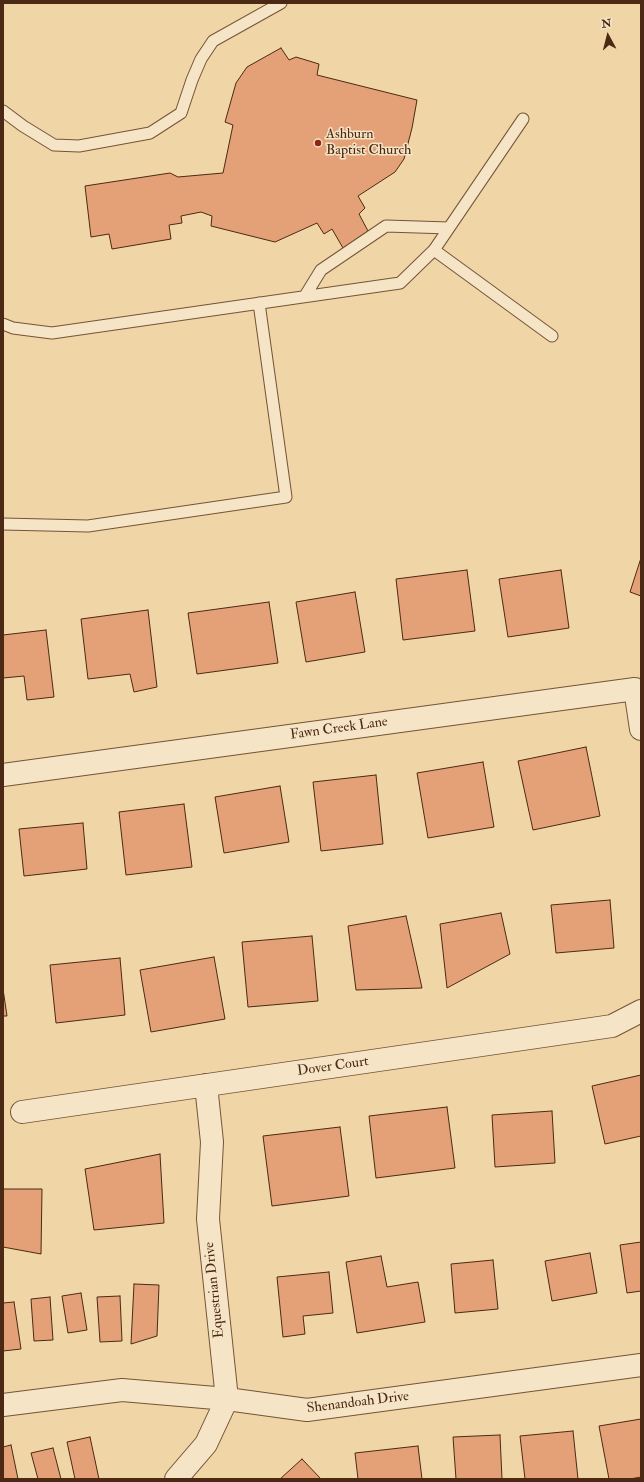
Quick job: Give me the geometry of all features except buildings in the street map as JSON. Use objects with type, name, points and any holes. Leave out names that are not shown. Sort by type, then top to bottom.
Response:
[{"type":"street","name":"Fawn Creek Lane","points":[[3,775],[635,689],[641,729]]},
{"type":"street","name":"Dover Court","points":[[22,1112],[612,1026],[641,1011]]},
{"type":"street","name":"Equestrian Drive","points":[[206,1085],[212,1142],[208,1219],[227,1399]]},
{"type":"street","name":"Shenandoah Drive","points":[[3,1405],[122,1390],[227,1399],[307,1410],[641,1365]]},
{"type":"street","points":[[176,1479],[206,1444],[227,1399]]},
{"type":"lane","points":[[3,111],[23,126],[54,145],[79,146],[150,133],[181,113],[201,59],[213,41],[281,3]]},
{"type":"lane","points":[[3,324],[13,328],[52,333],[400,283],[434,250],[523,119]]},
{"type":"lane","points":[[305,296],[321,270],[386,226],[449,228]]},
{"type":"lane","points":[[434,250],[552,336]]},
{"type":"lane","points":[[3,524],[88,526],[286,497],[259,303]]},
{"type":"place","name":"Ashburn Baptist Church","points":[[318,143]]}]
